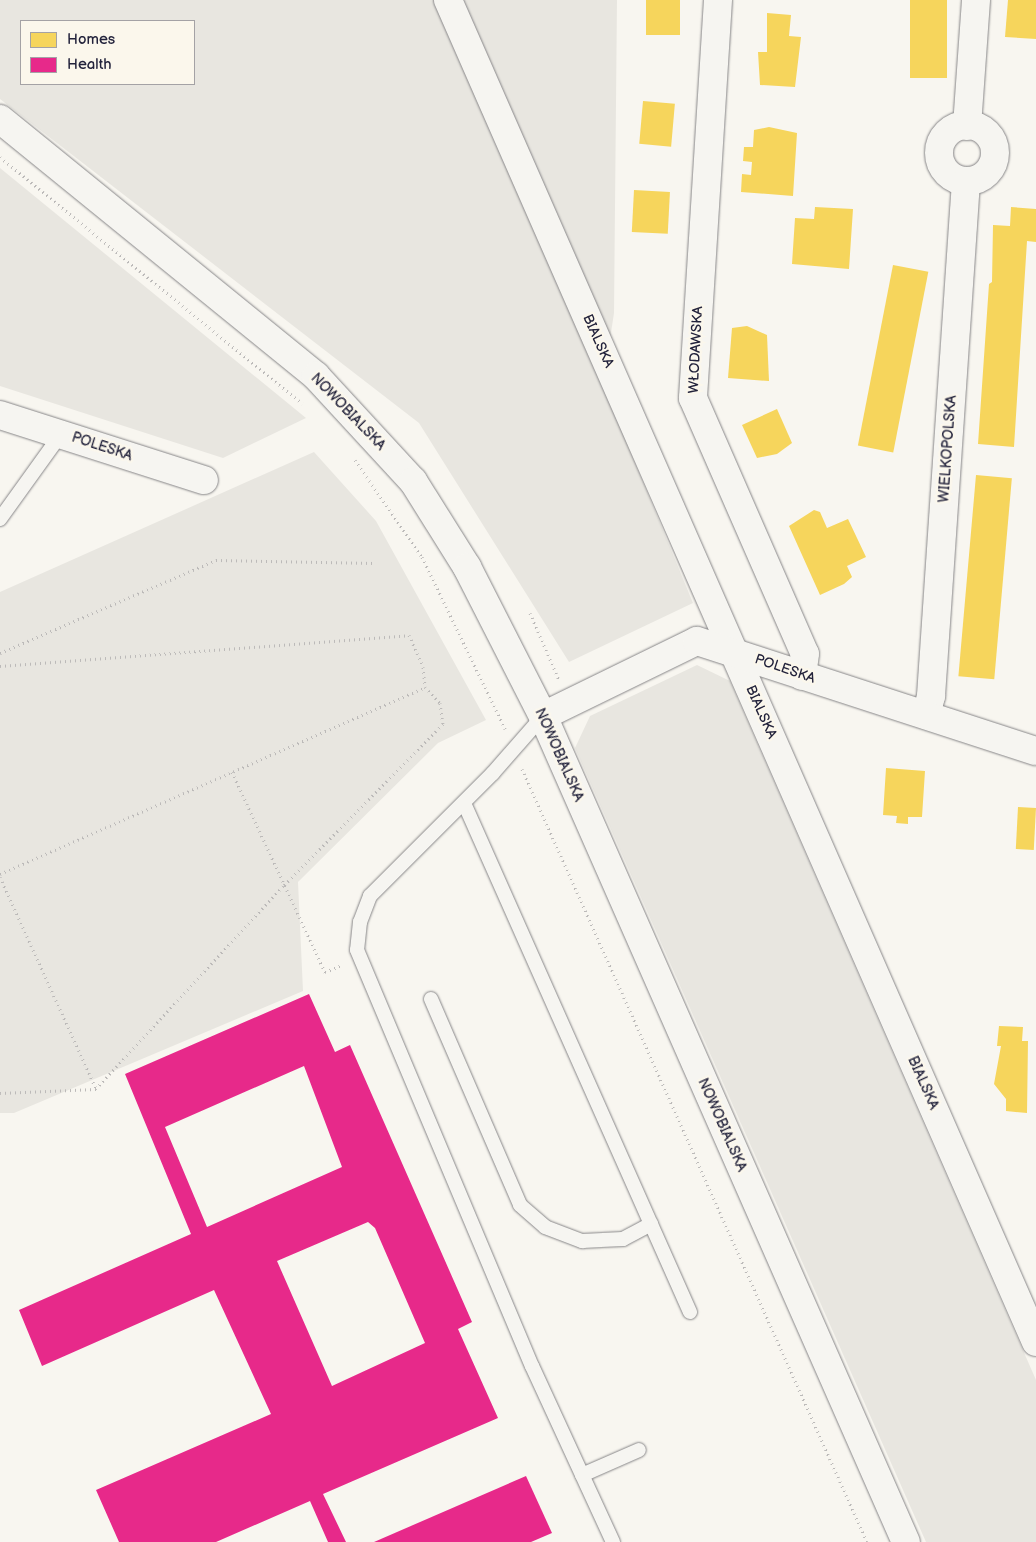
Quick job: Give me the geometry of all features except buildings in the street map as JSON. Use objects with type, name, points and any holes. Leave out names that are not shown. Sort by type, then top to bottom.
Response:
[{"type":"street","name":"BIALSKA","points":[[448,0],[1036,1342]]},
{"type":"street","name":"WŁODAWSKA","points":[[718,0],[693,398],[805,654],[802,676]]},
{"type":"street","points":[[967,126],[976,0]]},
{"type":"street","name":"NOWOBIALSKA","points":[[0,120],[316,376],[352,413],[422,497],[467,567],[543,716],[906,1542]]},
{"type":"street","points":[[967,126],[990,138],[994,154],[989,170],[966,181],[942,167],[939,148],[949,132],[967,126]]},
{"type":"street","name":"WIELKOPOLSKA","points":[[926,715],[931,696],[966,181]]},
{"type":"street","name":"POLESKA","points":[[0,414],[204,480]]},
{"type":"street","name":"POLESKA","points":[[543,716],[697,641],[1036,751]]},
{"type":"lane","points":[[0,519],[61,434]]},
{"type":"lane","points":[[543,716],[464,803],[370,896],[360,922],[360,957],[582,1475],[613,1542]]},
{"type":"lane","points":[[464,803],[690,1312]]},
{"type":"lane","points":[[431,999],[520,1205],[545,1227],[582,1241],[623,1239],[651,1224]]},
{"type":"lane","points":[[582,1475],[639,1450]]},
{"type":"path","points":[[0,157],[310,409]]},
{"type":"path","points":[[349,452],[422,557],[460,628],[867,1542]]},
{"type":"path","points":[[0,654],[216,560],[374,563]]},
{"type":"path","points":[[530,613],[560,683]]},
{"type":"path","points":[[0,666],[409,635],[423,667],[425,687],[440,703],[442,724],[283,886],[96,1089],[0,1092]]},
{"type":"path","points":[[96,1089],[0,875],[425,687]]},
{"type":"path","points":[[232,772],[324,972],[360,957]]},
{"type":"shaded area","points":[[0,0],[617,0],[614,313],[603,385],[693,603],[569,662],[419,423],[0,99]]},
{"type":"shaded area","points":[[0,168],[306,418],[223,458],[0,386]]},
{"type":"shaded area","points":[[314,452],[376,521],[486,720],[438,743],[298,882],[303,991],[14,1113],[0,1113],[0,592]]},
{"type":"shaded area","points":[[697,665],[730,681],[1036,1380],[1036,1542],[926,1542],[575,748],[590,716]]}]
